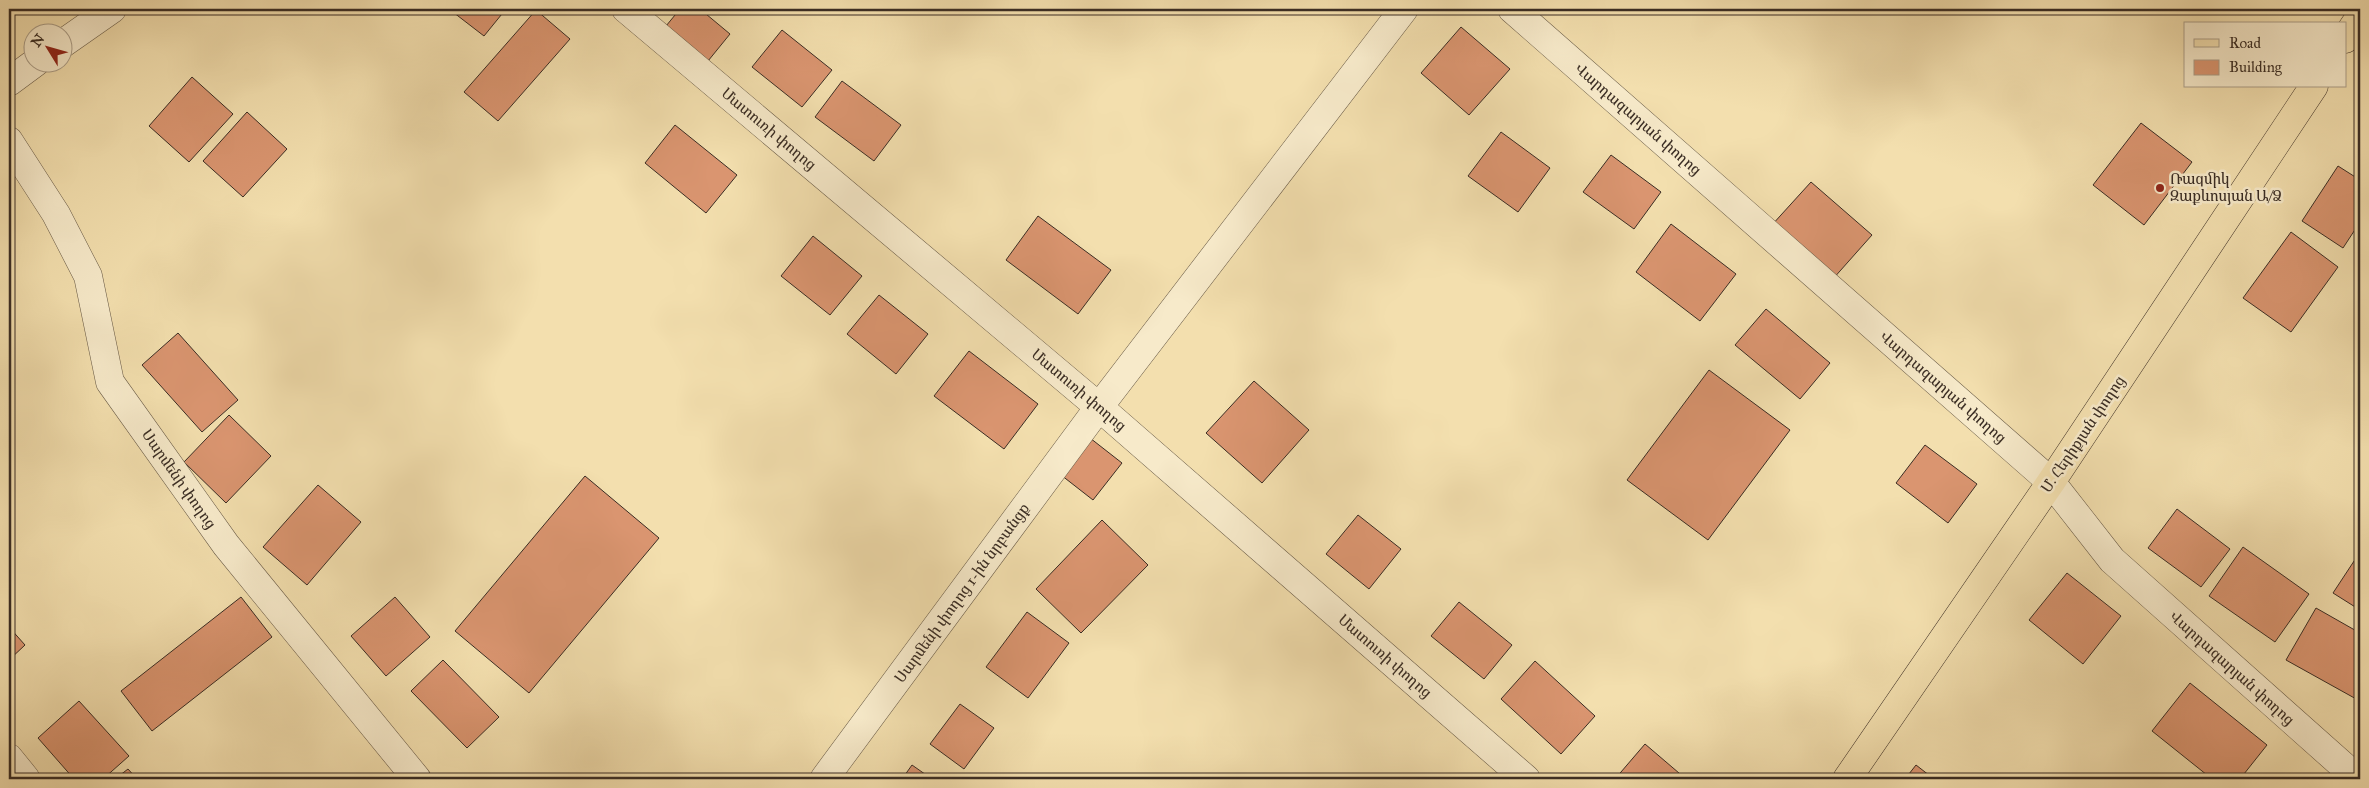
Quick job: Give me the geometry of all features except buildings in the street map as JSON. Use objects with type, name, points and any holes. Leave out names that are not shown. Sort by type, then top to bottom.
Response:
[{"type":"main road","points":[[2346,38],[2360,17]]},
{"type":"main road","name":"Մ. Հերիքյան փողոց","points":[[1846,779],[2051,482],[2313,88]]},
{"type":"street","points":[[72,37],[112,9]]},
{"type":"street","name":"Մատուռի փողոց","points":[[626,9],[1099,407],[1526,779]]},
{"type":"street","name":"Սարմենի փողոց 1-ին նրբանցք","points":[[824,779],[1099,407],[1404,9]]},
{"type":"street","name":"Վարդազարյան փողոց","points":[[1512,9],[2051,482],[2112,560],[2358,779]]},
{"type":"street","points":[[9,82],[22,72]]},
{"type":"street","name":"Սարմենի փողոց","points":[[9,141],[56,214],[88,276],[110,382],[226,545],[417,779]]},
{"type":"street","points":[[9,758],[26,779]]},
{"type":"place","name":"Ռազմիկ Զաքևոսյան Ա/Ձ","points":[[2160,188]]}]
